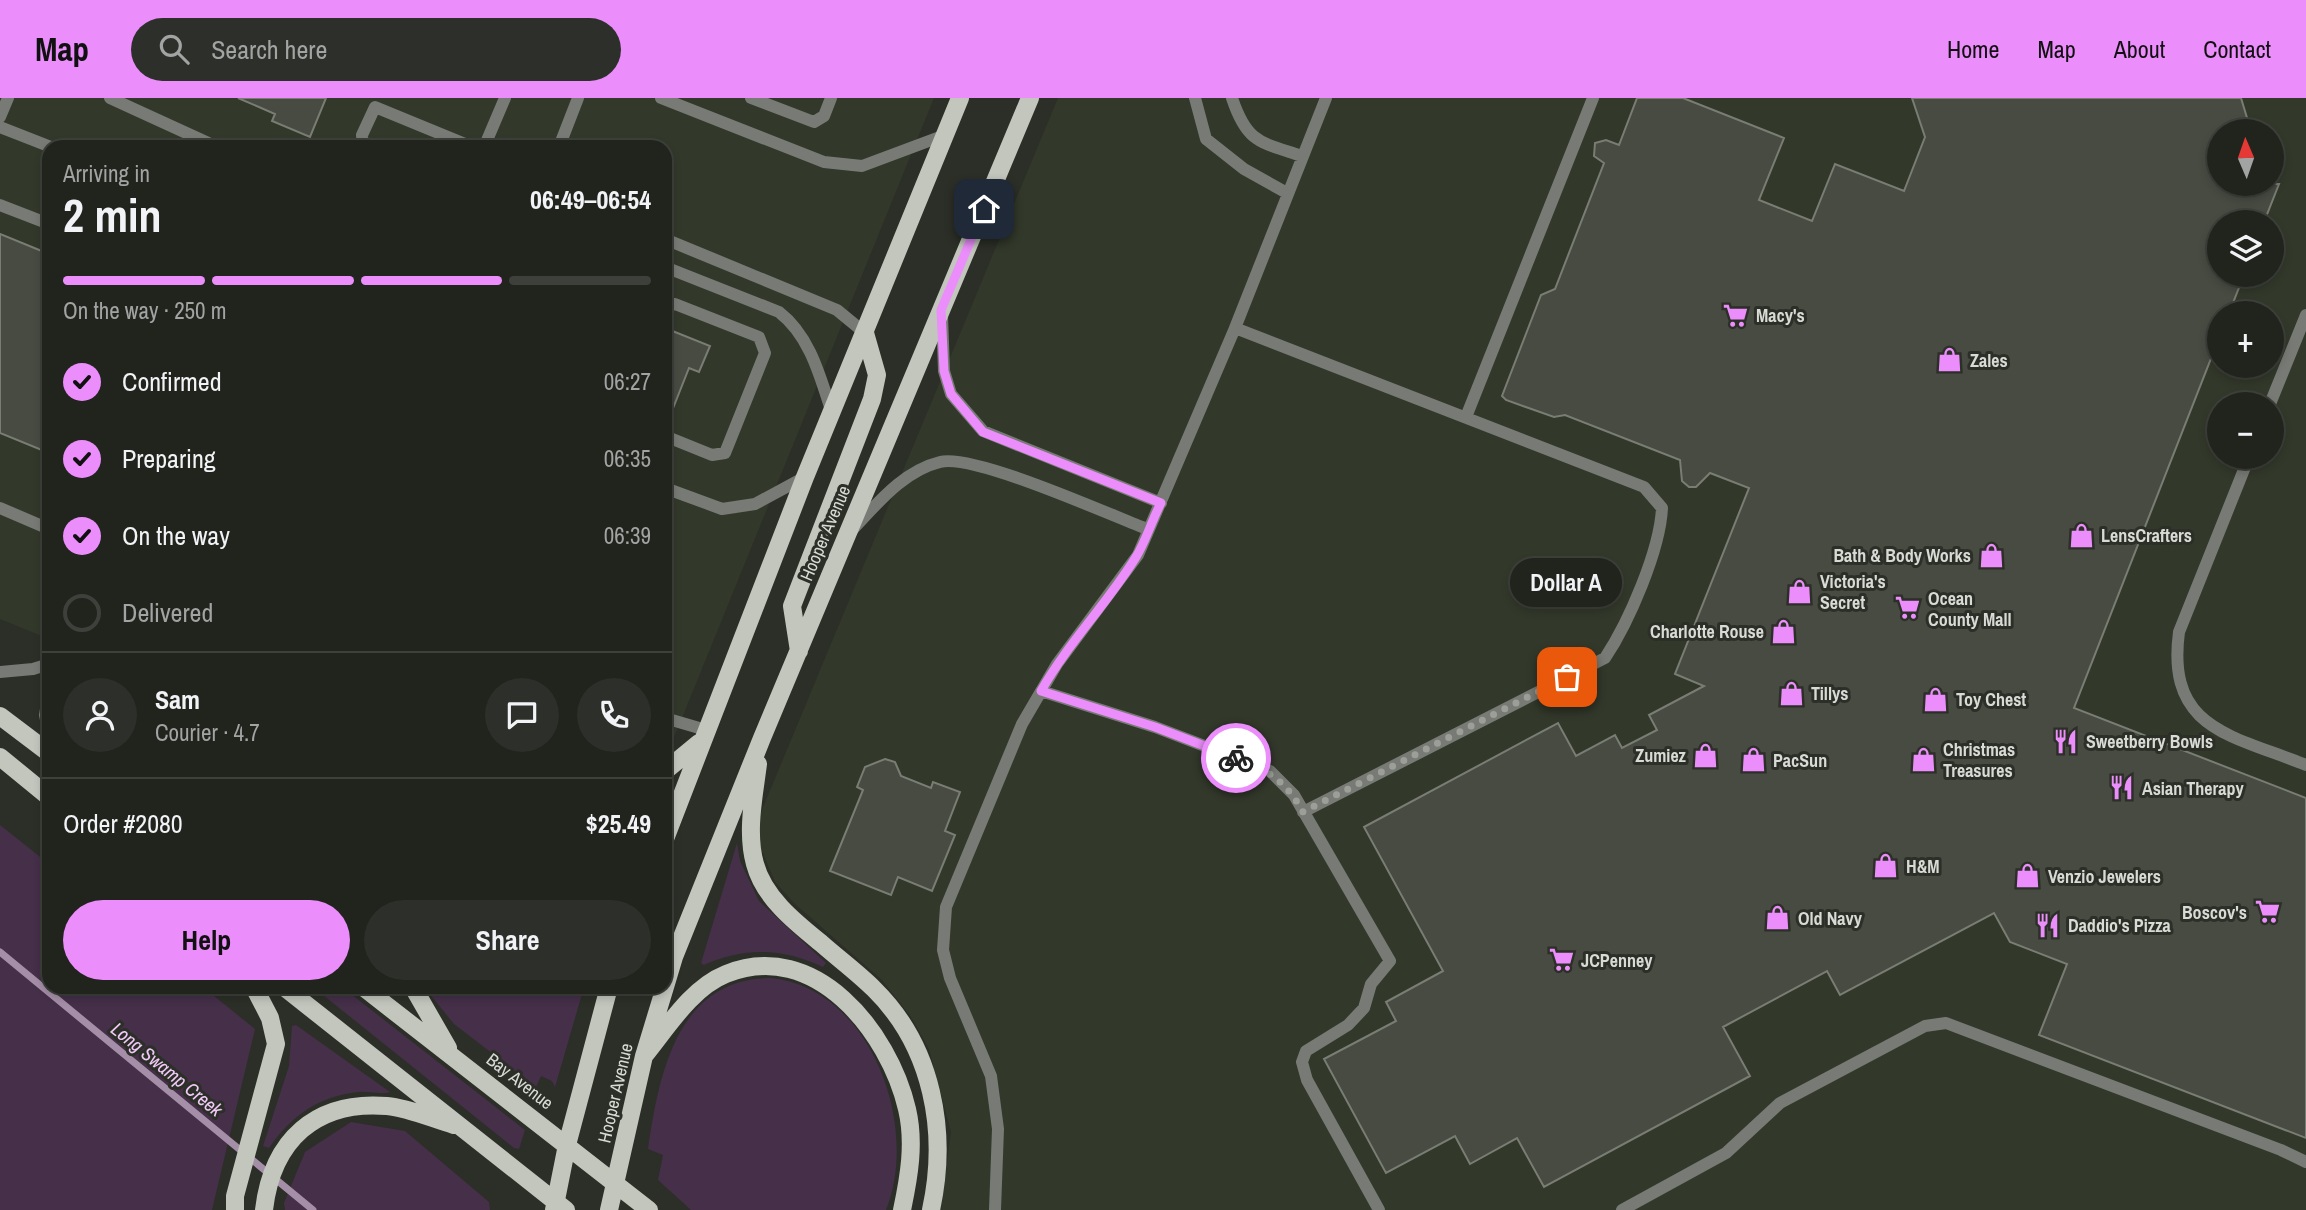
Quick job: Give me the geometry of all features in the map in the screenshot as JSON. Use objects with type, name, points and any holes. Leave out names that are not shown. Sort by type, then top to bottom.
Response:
[{"type":"main road","points":[[672,820],[805,477],[960,98]]},
{"type":"main road","name":"Hooper Avenue","points":[[672,964],[761,738],[1030,101]]},
{"type":"main road","points":[[799,651],[792,606],[873,399],[877,375],[865,333]]},
{"type":"main road","points":[[0,716],[42,748]]},
{"type":"main road","points":[[672,765],[704,735]]},
{"type":"main road","points":[[761,738],[751,817],[755,866],[763,883],[788,916],[875,990],[900,1021],[918,1052],[940,1133],[938,1178],[931,1210]]},
{"type":"main road","points":[[0,757],[42,791]]},
{"type":"main road","points":[[644,1056],[690,1000],[724,975],[748,967],[778,965],[805,972],[829,986],[869,1028],[886,1053],[899,1084],[908,1112],[911,1153],[902,1210]]},
{"type":"main road","points":[[235,1210],[276,1044],[270,1018],[258,994]]},
{"type":"main road","points":[[293,994],[464,1128],[558,1207]]},
{"type":"main road","name":"Bay Avenue","points":[[372,994],[649,1210]]},
{"type":"main road","points":[[417,994],[451,1054]]},
{"type":"main road","name":"Hooper Avenue","points":[[558,1207],[567,1145],[605,994]]},
{"type":"main road","name":"Hooper Avenue","points":[[609,1210],[644,1056],[663,994]]},
{"type":"main road","points":[[264,1210],[267,1189],[278,1160],[294,1135],[318,1117],[350,1106],[389,1106],[464,1128]]},
{"type":"lane","points":[[0,117],[8,98]]},
{"type":"lane","points":[[110,98],[202,140]]},
{"type":"lane","points":[[487,140],[505,98]]},
{"type":"lane","points":[[562,140],[578,98]]},
{"type":"lane","points":[[661,98],[824,162],[862,166],[945,135]]},
{"type":"lane","points":[[751,98],[814,122],[824,116],[831,98]]},
{"type":"lane","points":[[1195,98],[1206,139],[1244,169],[1287,193]]},
{"type":"lane","points":[[1232,98],[1241,125],[1261,142],[1302,156]]},
{"type":"lane","points":[[995,1210],[998,1129],[991,1076],[950,978],[943,950],[946,907],[1023,724],[1041,691],[1056,664],[1138,555],[1236,328],[1326,98]]},
{"type":"lane","points":[[1466,417],[1593,98]]},
{"type":"lane","points":[[362,140],[362,135],[375,107],[455,140]]},
{"type":"lane","points":[[0,127],[42,143]]},
{"type":"lane","points":[[0,205],[42,221]]},
{"type":"lane","points":[[672,242],[837,310],[865,333]]},
{"type":"lane","points":[[672,270],[779,312],[794,323],[816,365],[832,413]]},
{"type":"lane","points":[[672,305],[759,337],[765,353],[725,453],[712,454],[672,439]]},
{"type":"lane","points":[[941,310],[944,371],[951,394],[983,432],[1161,503]]},
{"type":"lane","points":[[2275,392],[2306,315]]},
{"type":"lane","points":[[1236,328],[1644,487],[1662,508],[1661,531],[1619,637],[1605,658],[1303,812]]},
{"type":"lane","points":[[847,535],[910,475],[941,461],[974,463],[1147,529]]},
{"type":"lane","points":[[2244,469],[2179,632],[2175,662],[2183,695],[2196,715],[2217,729],[2306,765]]},
{"type":"lane","points":[[672,491],[722,509],[755,504],[805,477]]},
{"type":"lane","points":[[0,508],[42,526]]},
{"type":"lane","points":[[0,672],[42,666]]},
{"type":"lane","points":[[1041,691],[1155,727],[1270,771],[1294,795],[1390,961],[1371,984],[1364,1008],[1348,1025],[1306,1051],[1302,1062],[1307,1080],[1380,1210]]},
{"type":"lane","points":[[672,721],[704,735]]},
{"type":"lane","points":[[1622,1210],[1726,1153],[1780,1103],[1925,1026],[1946,1023],[2281,1150],[2306,1162]]},
{"type":"shaded area","points":[[0,98],[934,98],[672,743],[672,140],[42,140],[42,636],[0,619]]},
{"type":"shaded area","name":"Ocean County Mall","points":[[1058,98],[2306,98],[2306,1210],[941,1210],[951,1132],[929,1049],[911,1017],[882,980],[794,903],[775,882],[758,841],[759,817]]},
{"type":"shaded area","points":[[0,825],[42,858],[42,994],[212,994],[255,1029],[212,1210],[0,1210]]},
{"type":"shaded area","points":[[737,843],[740,861],[759,901],[826,963],[823,967],[793,956],[764,952],[734,955],[704,965],[701,963]]},
{"type":"shaded area","points":[[771,978],[806,987],[836,1007],[860,1034],[879,1066],[891,1102],[896,1140],[895,1176],[886,1210],[691,1210],[658,1180],[663,1155],[648,1149],[659,1091],[678,1035],[694,1012],[714,994],[739,982]]},
{"type":"shaded area","points":[[322,994],[351,994],[525,1130],[519,1149],[514,1148]]},
{"type":"shaded area","points":[[430,994],[582,994],[555,1087],[552,1081],[541,1076],[536,1087],[454,1024]]},
{"type":"shaded area","points":[[296,1025],[390,1092],[344,1094],[319,1103],[287,1126],[269,1148],[263,1146],[289,1066],[292,1026]]},
{"type":"shaded area","points":[[351,1122],[405,1131],[489,1202],[490,1210],[285,1210],[284,1203],[305,1152]]},
{"type":"building","points":[[238,98],[326,98],[310,137],[272,121],[275,114]]},
{"type":"building","name":"Ocean County Mall","points":[[1637,98],[1683,98],[1784,138],[1759,200],[1812,221],[1835,164],[1904,191],[1925,137],[1912,98],[2241,98],[2247,119],[2207,119],[2207,196],[2274,196],[2269,210],[2207,210],[2207,287],[2239,287],[2234,301],[2207,301],[2207,369],[2074,708],[2306,798],[2306,1138],[2039,1035],[2067,964],[2010,942],[1994,913],[1840,995],[1827,971],[1723,1027],[1750,1076],[1544,1187],[1517,1138],[1470,1164],[1455,1136],[1386,1173],[1324,1059],[1396,1021],[1386,1002],[1443,971],[1364,827],[1558,723],[1576,756],[1615,735],[1622,748],[1657,730],[1649,715],[1704,686],[1675,674],[1749,488],[1710,473],[1696,487],[1689,487],[1682,481],[1680,460],[1565,415],[1554,417],[1506,400],[1502,396],[1541,295],[1555,289],[1604,163],[1594,156],[1595,143],[1606,140],[1619,145]]},
{"type":"building","points":[[0,234],[42,251],[42,450],[0,433]]},
{"type":"building","points":[[672,331],[710,346],[699,372],[689,368],[672,411]]},
{"type":"building","points":[[885,759],[895,762],[901,776],[931,788],[933,782],[960,792],[945,831],[955,835],[932,891],[898,877],[891,895],[830,871],[863,790],[857,787],[865,767]]},
{"type":"waterway","name":"Long Swamp Creek","points":[[0,952],[42,987]]},
{"type":"waterway","name":"Long Swamp Creek","points":[[51,994],[313,1210]]},
{"type":"way so far","points":[[1236,758],[1270,771],[1294,795],[1303,812],[1567,677]]},
{"type":"place","name":"Macy's","points":[[1736,315]]},
{"type":"place","name":"Zales","points":[[1950,360]]},
{"type":"place","name":"LensCrafters","points":[[2081,535]]},
{"type":"place","name":"Bath & Body Works","points":[[1991,555]]},
{"type":"place","name":"Victoria's Secret","points":[[1800,591]]},
{"type":"place","name":"Ocean County Mall","points":[[1908,608]]},
{"type":"place","name":"Charlotte Rouse","points":[[1784,631]]},
{"type":"place","name":"Dollar A","points":[[1567,677]]},
{"type":"place","name":"Tillys","points":[[1791,693]]},
{"type":"place","name":"Toy Chest","points":[[1936,699]]},
{"type":"place","name":"Sweetberry Bowls","points":[[2066,741]]},
{"type":"place","name":"Zumiez","points":[[1706,755]]},
{"type":"place","name":"Christmas Treasures","points":[[1923,759]]},
{"type":"place","name":"PacSun","points":[[1753,760]]},
{"type":"place","name":"Asian Therapy","points":[[2122,788]]},
{"type":"place","name":"H&M","points":[[1886,866]]},
{"type":"place","name":"Venzio Jewelers","points":[[2028,876]]},
{"type":"place","name":"Boscov's","points":[[2267,912]]},
{"type":"place","name":"Old Navy","points":[[1778,918]]},
{"type":"place","name":"Daddio's Pizza","points":[[2048,925]]},
{"type":"place","name":"JCPenney","points":[[1561,960]]},
{"type":"route","points":[[984,209],[941,310],[944,371],[951,394],[983,432],[1161,503],[1147,529],[1138,555],[1056,664],[1041,691],[1155,727],[1236,758]]}]
